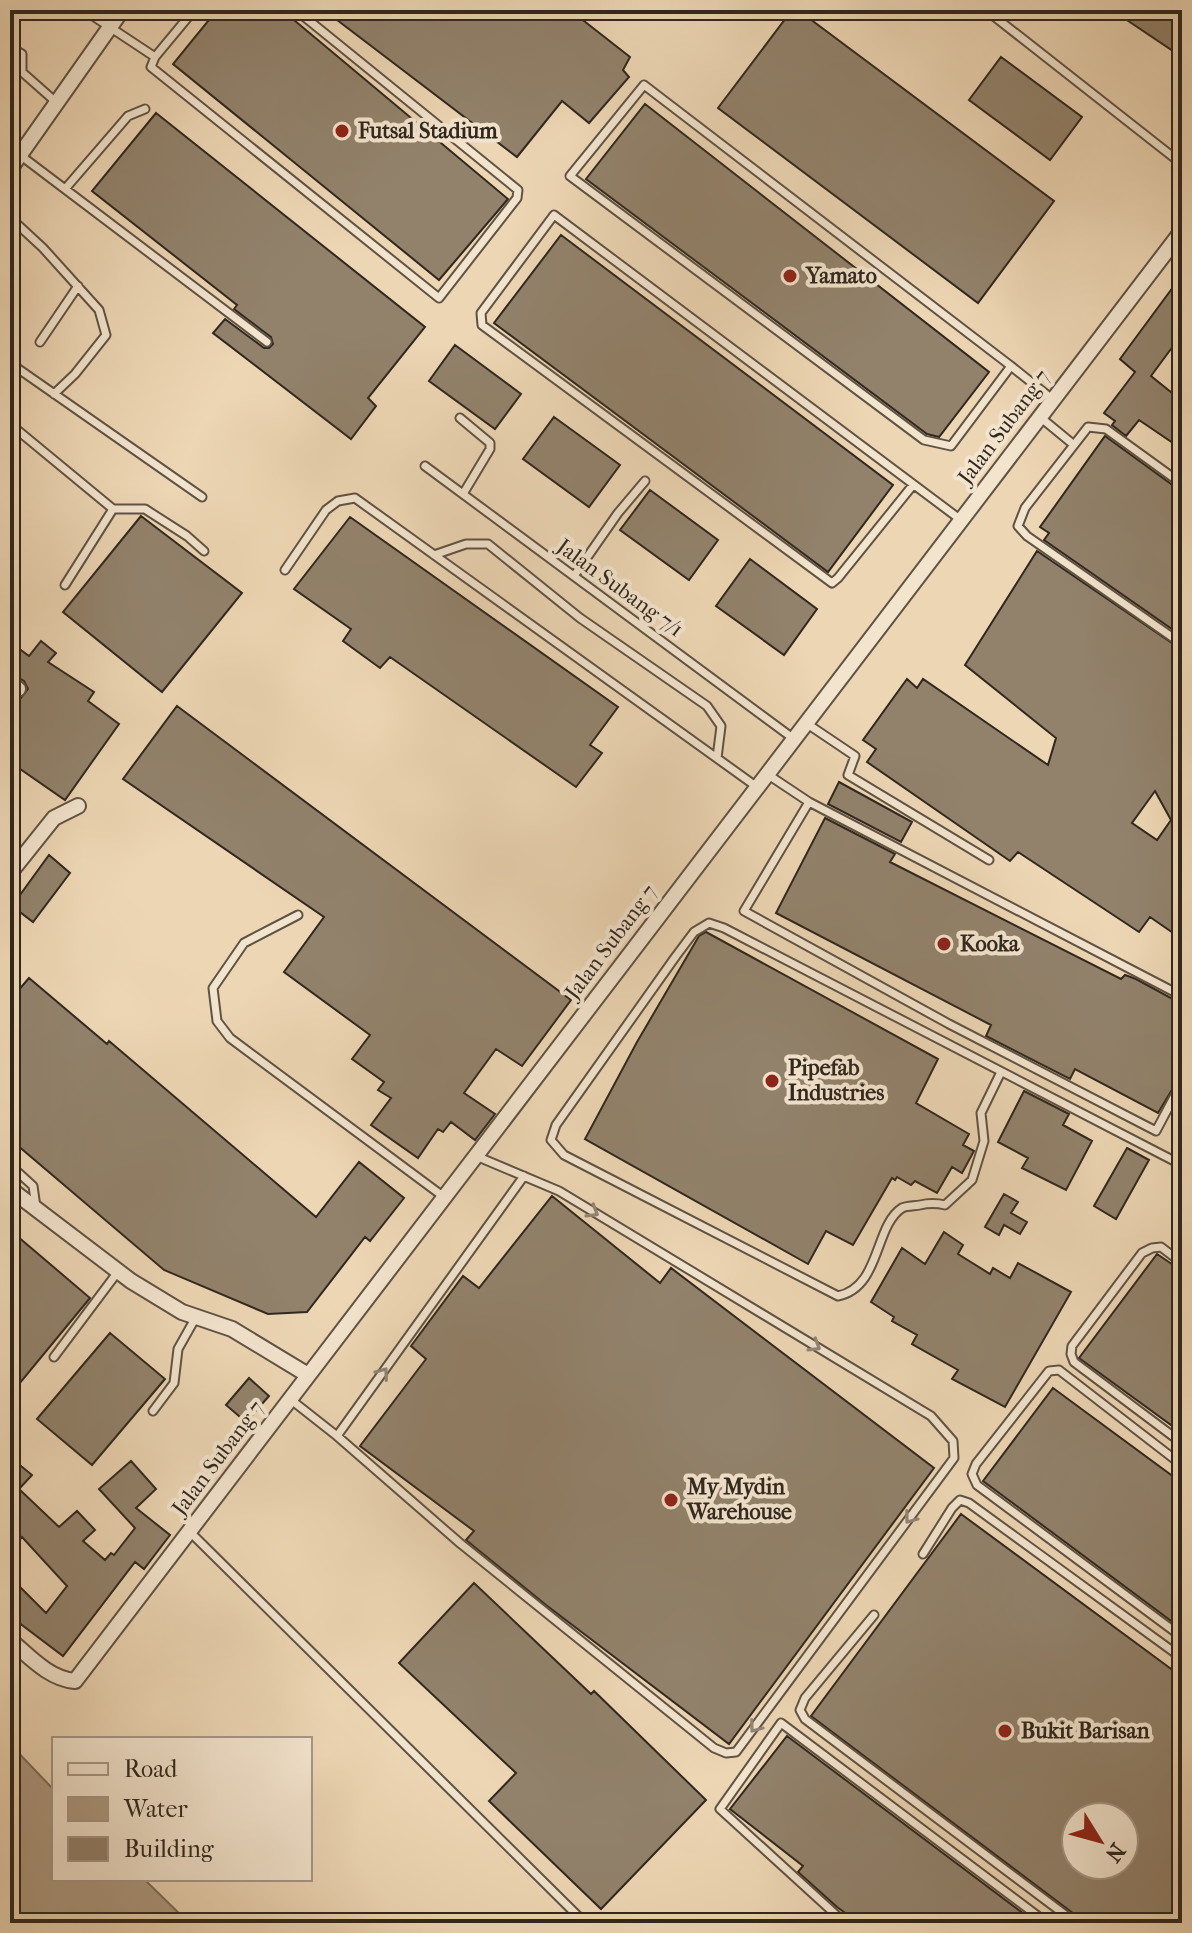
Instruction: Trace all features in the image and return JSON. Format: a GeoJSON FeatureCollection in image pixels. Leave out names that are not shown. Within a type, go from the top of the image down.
{"type":"FeatureCollection","features":[{"type":"Feature","properties":{"kind":"street"},"geometry":{"type":"LineString","coordinates":[[10,169],[122,10]]}},
{"type":"Feature","properties":{"kind":"street","name":"Jalan Subang 7"},"geometry":{"type":"LineString","coordinates":[[10,1640],[48,1672],[63,1680],[75,1681],[1182,231]]}},
{"type":"Feature","properties":{"kind":"street"},"geometry":{"type":"LineString","coordinates":[[10,873],[54,818],[78,806]]}},
{"type":"Feature","properties":{"kind":"street"},"geometry":{"type":"LineString","coordinates":[[10,1189],[117,1273],[182,1312],[232,1329],[308,1375]]}},
{"type":"Feature","properties":{"kind":"lane"},"geometry":{"type":"LineString","coordinates":[[84,10],[155,57]]}},
{"type":"Feature","properties":{"kind":"lane"},"geometry":{"type":"LineString","coordinates":[[194,10],[155,57],[151,67],[439,298],[517,198],[518,190],[296,10]]}},
{"type":"Feature","properties":{"kind":"lane"},"geometry":{"type":"LineString","coordinates":[[986,10],[1182,164]]}},
{"type":"Feature","properties":{"kind":"lane"},"geometry":{"type":"LineString","coordinates":[[10,47],[22,54],[22,72],[57,104]]}},
{"type":"Feature","properties":{"kind":"lane"},"geometry":{"type":"LineString","coordinates":[[1011,366],[951,446],[924,440],[570,176],[644,85],[1011,366],[1053,399]]}},
{"type":"Feature","properties":{"kind":"lane"},"geometry":{"type":"LineString","coordinates":[[65,189],[128,116],[145,109]]}},
{"type":"Feature","properties":{"kind":"lane"},"geometry":{"type":"LineString","coordinates":[[20,155],[267,342]]}},
{"type":"Feature","properties":{"kind":"lane"},"geometry":{"type":"LineString","coordinates":[[913,485],[832,583],[482,325],[481,313],[554,215],[961,520]]}},
{"type":"Feature","properties":{"kind":"lane"},"geometry":{"type":"LineString","coordinates":[[16,223],[99,310],[106,335],[75,374],[54,394]]}},
{"type":"Feature","properties":{"kind":"lane"},"geometry":{"type":"LineString","coordinates":[[40,342],[78,286]]}},
{"type":"Feature","properties":{"kind":"lane"},"geometry":{"type":"LineString","coordinates":[[10,363],[202,497]]}},
{"type":"Feature","properties":{"kind":"lane"},"geometry":{"type":"LineString","coordinates":[[1040,417],[1074,445]]}},
{"type":"Feature","properties":{"kind":"lane"},"geometry":{"type":"LineString","coordinates":[[460,418],[490,443],[490,449],[463,494]]}},
{"type":"Feature","properties":{"kind":"lane"},"geometry":{"type":"LineString","coordinates":[[10,424],[113,509],[145,509],[204,551]]}},
{"type":"Feature","properties":{"kind":"lane"},"geometry":{"type":"LineString","coordinates":[[1182,484],[1106,429],[1088,427],[1025,508],[1018,526],[1027,536],[1182,644]]}},
{"type":"Feature","properties":{"kind":"lane","name":"Jalan Subang 7/1"},"geometry":{"type":"LineString","coordinates":[[425,466],[794,739]]}},
{"type":"Feature","properties":{"kind":"lane"},"geometry":{"type":"LineString","coordinates":[[574,576],[618,513],[645,481]]}},
{"type":"Feature","properties":{"kind":"lane"},"geometry":{"type":"LineString","coordinates":[[285,570],[326,510],[338,501],[355,498],[757,787]]}},
{"type":"Feature","properties":{"kind":"lane"},"geometry":{"type":"LineString","coordinates":[[65,585],[113,509]]}},
{"type":"Feature","properties":{"kind":"lane"},"geometry":{"type":"LineString","coordinates":[[434,555],[466,544],[488,544],[580,618],[707,706],[721,726],[717,758]]}},
{"type":"Feature","properties":{"kind":"lane"},"geometry":{"type":"LineString","coordinates":[[806,723],[855,756],[848,775],[989,860]]}},
{"type":"Feature","properties":{"kind":"lane"},"geometry":{"type":"LineString","coordinates":[[767,774],[809,802],[1182,996]]}},
{"type":"Feature","properties":{"kind":"lane"},"geometry":{"type":"LineString","coordinates":[[809,802],[744,911],[949,1024],[1156,1131],[1182,1082]]}},
{"type":"Feature","properties":{"kind":"lane"},"geometry":{"type":"LineString","coordinates":[[298,915],[244,943],[213,988],[217,1021],[230,1038],[444,1197]]}},
{"type":"Feature","properties":{"kind":"lane"},"geometry":{"type":"LineString","coordinates":[[1001,1072],[981,1113],[984,1141],[972,1180],[945,1205],[935,1202],[902,1208],[892,1219],[868,1274],[850,1294],[838,1296],[564,1155],[551,1140],[556,1125],[676,956],[694,932],[709,923],[724,928],[1182,1165]]}},
{"type":"Feature","properties":{"kind":"lane"},"geometry":{"type":"LineString","coordinates":[[290,1399],[461,1544],[714,1748],[726,1753],[736,1752],[954,1458],[953,1441],[931,1416],[559,1191],[476,1156]]}},
{"type":"Feature","properties":{"kind":"lane"},"geometry":{"type":"LineString","coordinates":[[10,1165],[33,1186],[36,1209]]}},
{"type":"Feature","properties":{"kind":"lane"},"geometry":{"type":"LineString","coordinates":[[337,1436],[524,1176]]}},
{"type":"Feature","properties":{"kind":"lane"},"geometry":{"type":"LineString","coordinates":[[1182,1263],[1161,1247],[1142,1253],[1072,1346],[1071,1354],[1074,1362],[1182,1443]]}},
{"type":"Feature","properties":{"kind":"lane"},"geometry":{"type":"LineString","coordinates":[[54,1357],[117,1273]]}},
{"type":"Feature","properties":{"kind":"lane"},"geometry":{"type":"LineString","coordinates":[[153,1411],[174,1383],[178,1349],[196,1317]]}},
{"type":"Feature","properties":{"kind":"lane"},"geometry":{"type":"LineString","coordinates":[[1182,1465],[1059,1370],[1049,1371],[976,1464],[972,1474],[977,1485],[1182,1637]]}},
{"type":"Feature","properties":{"kind":"lane"},"geometry":{"type":"LineString","coordinates":[[923,1554],[952,1508],[960,1500],[969,1503],[1182,1658]]}},
{"type":"Feature","properties":{"kind":"lane"},"geometry":{"type":"LineString","coordinates":[[189,1531],[585,1923]]}},
{"type":"Feature","properties":{"kind":"lane"},"geometry":{"type":"LineString","coordinates":[[874,1615],[805,1698],[800,1710],[805,1719],[1076,1923]]}},
{"type":"Feature","properties":{"kind":"lane"},"geometry":{"type":"LineString","coordinates":[[845,1923],[720,1809],[781,1723],[1047,1923]]}},
{"type":"Feature","properties":{"kind":"water"},"geometry":{"type":"Polygon","coordinates":[[[10,1744],[52,1788],[52,1881],[146,1881],[189,1923],[10,1923],[10,1744]]]}},
{"type":"Feature","properties":{"kind":"building","name":"Futsal Stadium"},"geometry":{"type":"Polygon","coordinates":[[[217,10],[282,10],[508,199],[439,280],[173,64],[217,10]]]}},
{"type":"Feature","properties":{"kind":"building"},"geometry":{"type":"Polygon","coordinates":[[[324,10],[570,10],[630,57],[623,70],[629,77],[589,123],[562,101],[517,157],[324,10]]]}},
{"type":"Feature","properties":{"kind":"building"},"geometry":{"type":"Polygon","coordinates":[[[792,10],[798,10],[1054,201],[978,303],[718,108],[792,10]]]}},
{"type":"Feature","properties":{"kind":"building"},"geometry":{"type":"Polygon","coordinates":[[[1112,10],[1182,10],[1182,57],[1112,10]]]}},
{"type":"Feature","properties":{"kind":"building"},"geometry":{"type":"Polygon","coordinates":[[[1001,57],[1082,117],[1050,160],[969,100],[1001,57]]]}},
{"type":"Feature","properties":{"kind":"building","name":"Yamato"},"geometry":{"type":"Polygon","coordinates":[[[645,104],[989,372],[939,437],[927,434],[586,179],[645,104]]]}},
{"type":"Feature","properties":{"kind":"building"},"geometry":{"type":"Polygon","coordinates":[[[156,113],[425,327],[368,398],[376,406],[351,439],[213,333],[225,319],[264,348],[273,344],[271,337],[234,309],[237,305],[92,191],[156,113]]]}},
{"type":"Feature","properties":{"kind":"building"},"geometry":{"type":"Polygon","coordinates":[[[561,235],[893,485],[828,572],[494,323],[561,235]]]}},
{"type":"Feature","properties":{"kind":"building"},"geometry":{"type":"Polygon","coordinates":[[[1182,275],[1182,334],[1151,376],[1182,401],[1182,449],[1139,420],[1126,436],[1112,425],[1115,421],[1104,413],[1135,372],[1120,359],[1182,275]]]}},
{"type":"Feature","properties":{"kind":"building"},"geometry":{"type":"Polygon","coordinates":[[[455,345],[521,394],[495,429],[429,381],[455,345]]]}},
{"type":"Feature","properties":{"kind":"building"},"geometry":{"type":"Polygon","coordinates":[[[554,417],[620,465],[589,507],[523,459],[554,417]]]}},
{"type":"Feature","properties":{"kind":"building"},"geometry":{"type":"Polygon","coordinates":[[[1105,436],[1182,492],[1182,636],[1044,540],[1049,533],[1040,527],[1105,436]]]}},
{"type":"Feature","properties":{"kind":"building"},"geometry":{"type":"Polygon","coordinates":[[[650,490],[718,540],[689,580],[620,530],[650,490]]]}},
{"type":"Feature","properties":{"kind":"building"},"geometry":{"type":"Polygon","coordinates":[[[141,516],[242,593],[162,692],[63,612],[141,516]]]}},
{"type":"Feature","properties":{"kind":"building"},"geometry":{"type":"Polygon","coordinates":[[[350,517],[618,707],[590,745],[602,753],[576,787],[390,657],[380,668],[343,641],[351,629],[294,589],[350,517]]]}},
{"type":"Feature","properties":{"kind":"building"},"geometry":{"type":"Polygon","coordinates":[[[1037,551],[1182,650],[1182,939],[1150,917],[1139,932],[1018,852],[1010,861],[867,762],[876,749],[863,740],[907,679],[917,688],[923,679],[1048,765],[1056,738],[965,665],[1037,551]],[[1155,791],[1132,823],[1157,840],[1171,820],[1155,791]]]}},
{"type":"Feature","properties":{"kind":"building"},"geometry":{"type":"Polygon","coordinates":[[[750,559],[817,609],[784,655],[716,606],[750,559]]]}},
{"type":"Feature","properties":{"kind":"building"},"geometry":{"type":"Polygon","coordinates":[[[41,641],[56,653],[48,662],[94,692],[88,701],[119,724],[65,800],[10,762],[10,696],[21,698],[28,689],[24,681],[10,673],[10,642],[29,656],[41,641]]]}},
{"type":"Feature","properties":{"kind":"building"},"geometry":{"type":"Polygon","coordinates":[[[177,706],[571,1000],[522,1066],[496,1049],[464,1093],[495,1114],[475,1140],[451,1122],[443,1132],[438,1129],[418,1158],[371,1125],[391,1098],[378,1090],[384,1082],[352,1059],[370,1035],[284,972],[324,917],[123,779],[177,706]]]}},
{"type":"Feature","properties":{"kind":"building"},"geometry":{"type":"Polygon","coordinates":[[[839,782],[912,822],[901,842],[828,804],[839,782]]]}},
{"type":"Feature","properties":{"kind":"building","name":"Kooka"},"geometry":{"type":"Polygon","coordinates":[[[825,818],[895,854],[890,862],[1121,979],[1125,975],[1136,979],[1182,1004],[1182,1073],[1158,1113],[1075,1069],[1070,1079],[986,1036],[991,1025],[776,913],[825,818]]]}},
{"type":"Feature","properties":{"kind":"building"},"geometry":{"type":"Polygon","coordinates":[[[49,855],[70,873],[33,922],[12,906],[49,855]]]}},
{"type":"Feature","properties":{"kind":"building","name":"Pipefab Industries"},"geometry":{"type":"Polygon","coordinates":[[[706,932],[938,1059],[916,1103],[969,1134],[963,1145],[974,1151],[962,1173],[952,1167],[937,1193],[915,1181],[911,1185],[897,1177],[895,1180],[892,1178],[853,1245],[826,1231],[808,1264],[585,1139],[637,1042],[699,936],[706,932]]]}},
{"type":"Feature","properties":{"kind":"building"},"geometry":{"type":"Polygon","coordinates":[[[29,978],[107,1044],[109,1041],[316,1217],[359,1162],[404,1198],[370,1241],[365,1237],[307,1312],[268,1314],[164,1270],[10,1139],[10,1000],[29,978]]]}},
{"type":"Feature","properties":{"kind":"building"},"geometry":{"type":"Polygon","coordinates":[[[1024,1091],[1069,1114],[1063,1125],[1092,1141],[1066,1190],[1022,1168],[1028,1158],[998,1142],[1024,1091]]]}},
{"type":"Feature","properties":{"kind":"building"},"geometry":{"type":"Polygon","coordinates":[[[1127,1148],[1149,1160],[1116,1219],[1094,1206],[1127,1148]]]}},
{"type":"Feature","properties":{"kind":"building"},"geometry":{"type":"Polygon","coordinates":[[[1004,1194],[1018,1202],[1011,1213],[1027,1222],[1020,1234],[1004,1225],[999,1235],[985,1227],[1004,1194]]]}},
{"type":"Feature","properties":{"kind":"building","name":"My Mydin Warehouse"},"geometry":{"type":"Polygon","coordinates":[[[552,1196],[660,1283],[671,1268],[934,1468],[729,1744],[546,1605],[466,1540],[474,1531],[360,1446],[426,1359],[411,1346],[463,1276],[479,1288],[552,1196]]]}},
{"type":"Feature","properties":{"kind":"building"},"geometry":{"type":"Polygon","coordinates":[[[10,1230],[90,1298],[10,1395],[10,1230]]]}},
{"type":"Feature","properties":{"kind":"building"},"geometry":{"type":"Polygon","coordinates":[[[944,1232],[963,1245],[958,1254],[990,1274],[993,1268],[1010,1278],[1018,1263],[1071,1292],[1005,1407],[952,1379],[958,1370],[912,1344],[917,1335],[892,1321],[894,1317],[871,1302],[902,1248],[925,1264],[944,1232]]]}},
{"type":"Feature","properties":{"kind":"building"},"geometry":{"type":"Polygon","coordinates":[[[1157,1254],[1182,1271],[1182,1433],[1079,1358],[1157,1254]]]}},
{"type":"Feature","properties":{"kind":"building"},"geometry":{"type":"Polygon","coordinates":[[[110,1333],[165,1379],[92,1465],[37,1419],[110,1333]]]}},
{"type":"Feature","properties":{"kind":"building"},"geometry":{"type":"Polygon","coordinates":[[[249,1378],[269,1396],[246,1422],[226,1405],[249,1378]]]}},
{"type":"Feature","properties":{"kind":"building"},"geometry":{"type":"Polygon","coordinates":[[[1053,1388],[1182,1483],[1182,1629],[983,1481],[1053,1388]]]}},
{"type":"Feature","properties":{"kind":"building"},"geometry":{"type":"Polygon","coordinates":[[[10,1457],[32,1475],[19,1489],[59,1527],[77,1511],[95,1530],[83,1541],[105,1560],[111,1553],[114,1555],[135,1528],[99,1489],[131,1461],[156,1489],[136,1508],[170,1535],[144,1569],[135,1562],[63,1656],[10,1616],[10,1593],[18,1585],[46,1613],[67,1586],[22,1537],[10,1550],[10,1457]]]}},
{"type":"Feature","properties":{"kind":"building","name":"Bukit Barisan"},"geometry":{"type":"Polygon","coordinates":[[[961,1514],[1182,1677],[1182,1923],[1086,1923],[811,1716],[961,1514]]]}},
{"type":"Feature","properties":{"kind":"building"},"geometry":{"type":"Polygon","coordinates":[[[474,1583],[591,1694],[594,1691],[706,1800],[601,1909],[489,1801],[516,1773],[399,1663],[474,1583]]]}},
{"type":"Feature","properties":{"kind":"building"},"geometry":{"type":"Polygon","coordinates":[[[787,1736],[1036,1923],[859,1923],[837,1907],[798,1872],[803,1866],[730,1809],[787,1736]]]}},
{"type":"Feature","properties":{"kind":"place","name":"Futsal Stadium"},"geometry":{"type":"Point","coordinates":[342,131]}},
{"type":"Feature","properties":{"kind":"place","name":"Yamato"},"geometry":{"type":"Point","coordinates":[790,276]}},
{"type":"Feature","properties":{"kind":"place","name":"Kooka"},"geometry":{"type":"Point","coordinates":[944,944]}},
{"type":"Feature","properties":{"kind":"place","name":"Pipefab Industries"},"geometry":{"type":"Point","coordinates":[772,1081]}},
{"type":"Feature","properties":{"kind":"place","name":"My Mydin Warehouse"},"geometry":{"type":"Point","coordinates":[671,1500]}},
{"type":"Feature","properties":{"kind":"place","name":"Bukit Barisan"},"geometry":{"type":"Point","coordinates":[1005,1731]}}]}
